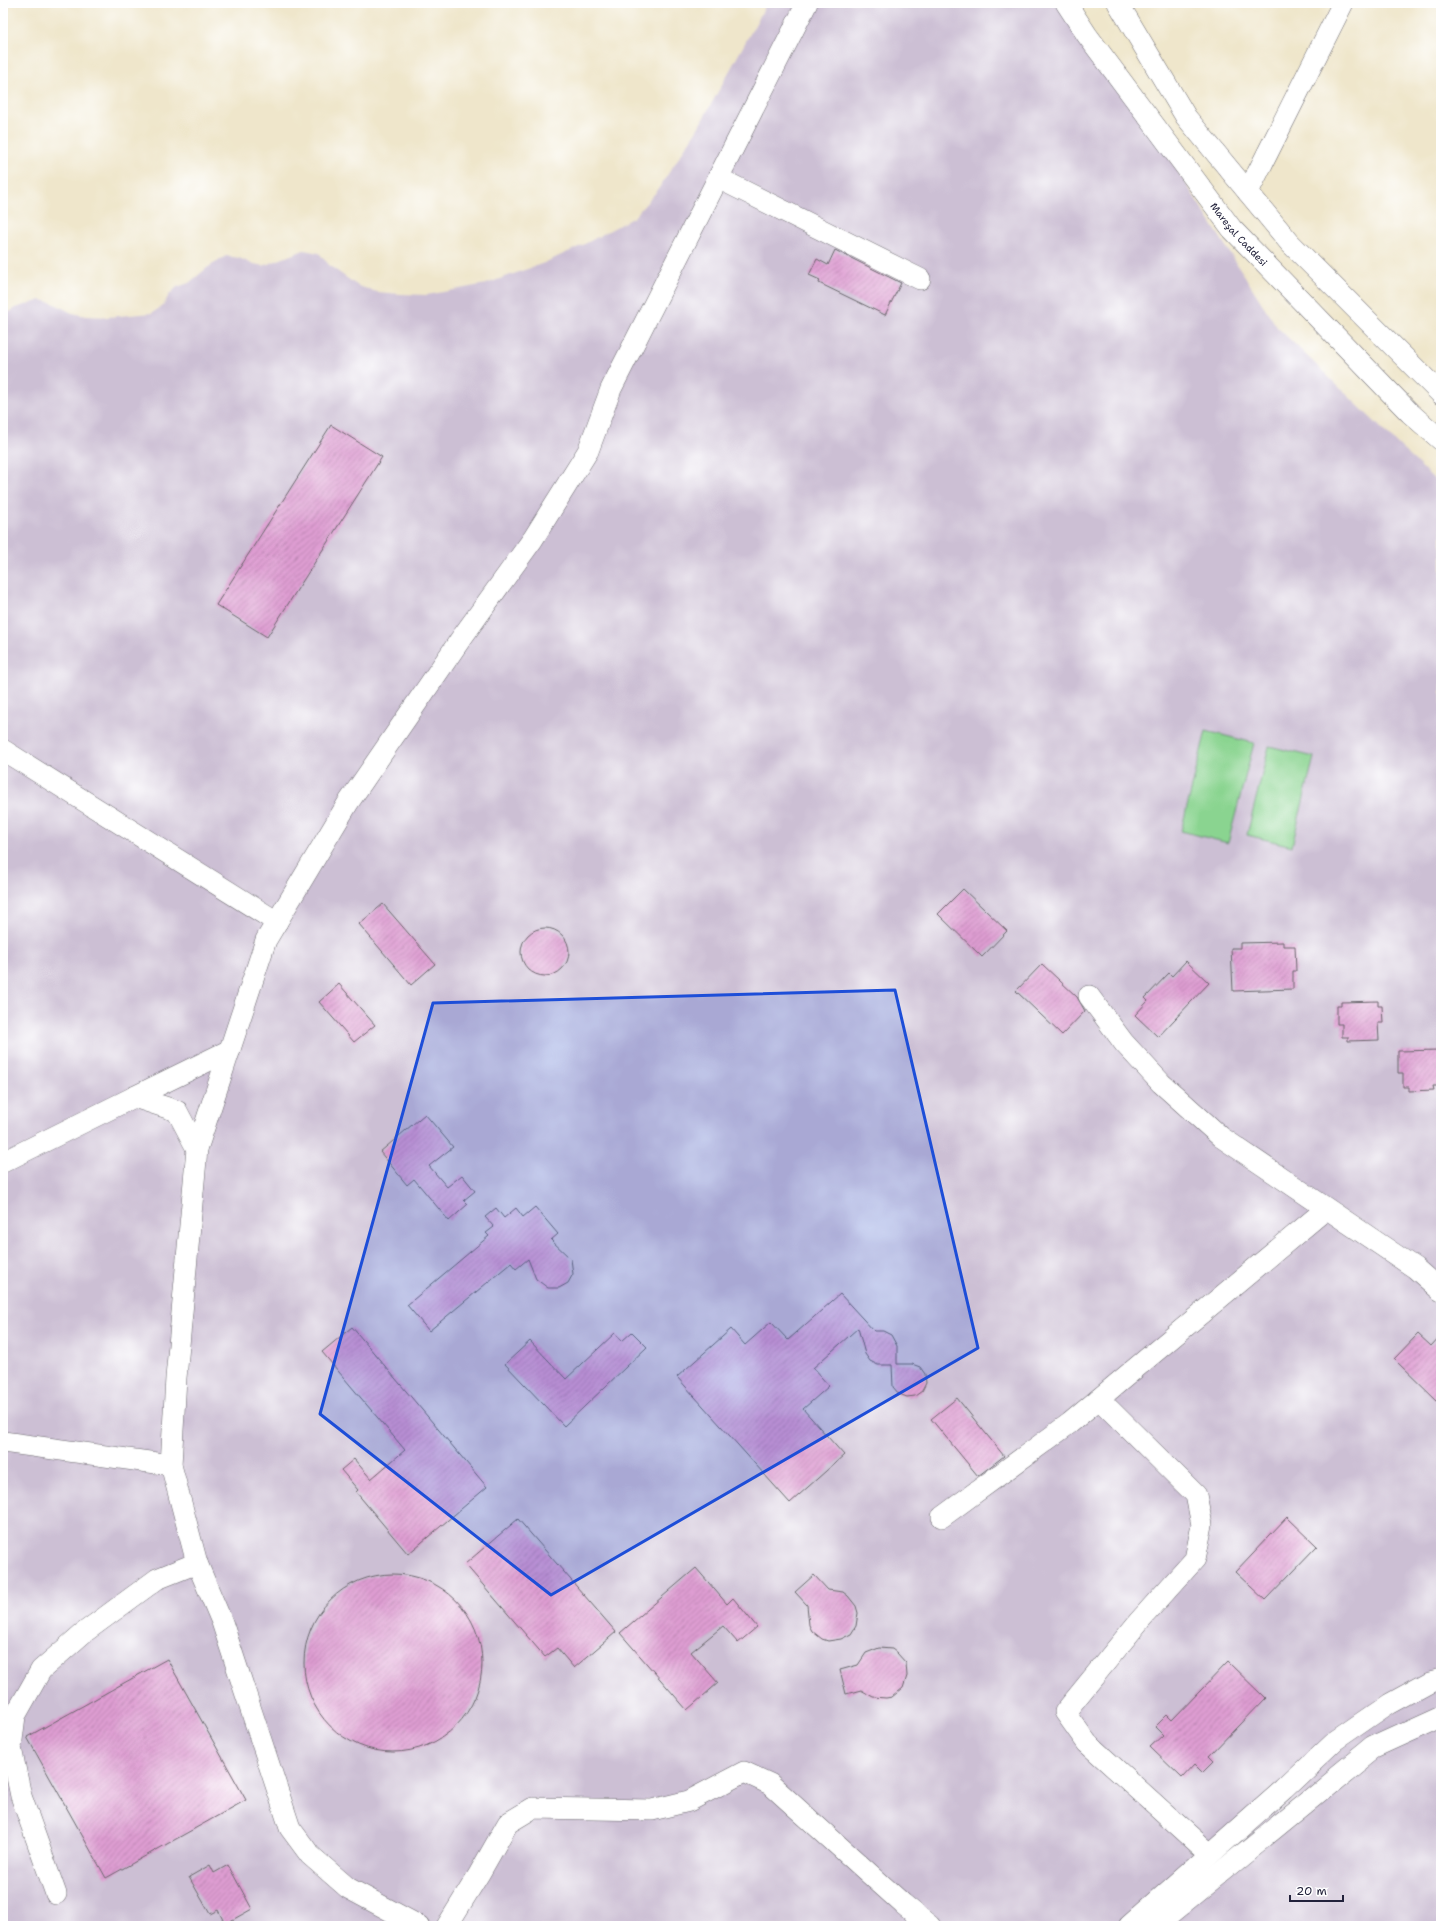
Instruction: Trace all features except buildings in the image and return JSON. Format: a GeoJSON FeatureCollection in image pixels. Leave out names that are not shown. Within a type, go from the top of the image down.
{"type":"FeatureCollection","features":[{"type":"Feature","properties":{"kind":"street"},"geometry":{"type":"LineString","coordinates":[[412,1925],[348,1888],[310,1855],[290,1828],[222,1622],[197,1563],[171,1466],[176,1378],[197,1150],[266,940],[348,803],[460,640],[533,539],[588,452],[611,389],[807,3]]}},
{"type":"Feature","properties":{"kind":"street","name":"Mareşal Caddesi"},"geometry":{"type":"LineString","coordinates":[[1066,3],[1086,35],[1232,230],[1410,413],[1441,440]]}},
{"type":"Feature","properties":{"kind":"street"},"geometry":{"type":"LineString","coordinates":[[1118,3],[1186,117],[1290,243],[1441,394]]}},
{"type":"Feature","properties":{"kind":"street"},"geometry":{"type":"LineString","coordinates":[[1248,192],[1343,3]]}},
{"type":"Feature","properties":{"kind":"street"},"geometry":{"type":"LineString","coordinates":[[718,178],[920,279]]}},
{"type":"Feature","properties":{"kind":"street"},"geometry":{"type":"LineString","coordinates":[[3,750],[277,922]]}},
{"type":"Feature","properties":{"kind":"street"},"geometry":{"type":"LineString","coordinates":[[1089,996],[1124,1043],[1162,1083],[1221,1137],[1326,1209],[1416,1268],[1441,1291]]}},
{"type":"Feature","properties":{"kind":"street"},"geometry":{"type":"LineString","coordinates":[[3,1162],[230,1050]]}},
{"type":"Feature","properties":{"kind":"street"},"geometry":{"type":"LineString","coordinates":[[134,1097],[177,1111],[197,1150]]}},
{"type":"Feature","properties":{"kind":"street"},"geometry":{"type":"LineString","coordinates":[[942,1517],[1070,1423],[1326,1209]]}},
{"type":"Feature","properties":{"kind":"street"},"geometry":{"type":"LineString","coordinates":[[1099,1399],[1196,1495],[1202,1525],[1195,1559],[1140,1620],[1065,1712],[1087,1742],[1210,1854]]}},
{"type":"Feature","properties":{"kind":"street"},"geometry":{"type":"LineString","coordinates":[[3,1442],[171,1466]]}},
{"type":"Feature","properties":{"kind":"street"},"geometry":{"type":"LineString","coordinates":[[56,1894],[21,1796],[11,1748],[15,1716],[41,1670],[82,1634],[157,1579],[197,1563]]}},
{"type":"Feature","properties":{"kind":"street"},"geometry":{"type":"LineString","coordinates":[[1129,1926],[1284,1789],[1334,1742],[1389,1704],[1428,1682],[1441,1679]]}},
{"type":"Feature","properties":{"kind":"street"},"geometry":{"type":"LineString","coordinates":[[1155,1926],[1373,1748],[1441,1717]]}},
{"type":"Feature","properties":{"kind":"street"},"geometry":{"type":"LineString","coordinates":[[447,1926],[508,1823],[533,1808],[652,1810],[690,1802],[744,1772],[770,1784],[903,1904],[930,1926]]}},
{"type":"Feature","properties":{"kind":"highlighted area"},"geometry":{"type":"Polygon","coordinates":[[[895,990],[978,1348],[551,1595],[320,1414],[433,1003],[895,990]]]}},
{"type":"Feature","properties":{"kind":"shaded area"},"geometry":{"type":"Polygon","coordinates":[[[767,3],[1073,3],[1277,327],[1441,486],[1441,1922],[1438,1926],[3,1926],[3,316],[16,308],[41,300],[53,303],[72,313],[86,316],[108,317],[152,313],[163,306],[169,295],[177,287],[189,283],[207,268],[226,256],[239,258],[250,263],[263,266],[304,250],[319,253],[330,266],[358,286],[377,292],[427,295],[486,284],[544,263],[583,245],[634,217],[657,191],[698,128],[767,3]]]}},
{"type":"Feature","properties":{"kind":"green space"},"geometry":{"type":"Polygon","coordinates":[[[1206,731],[1254,743],[1228,843],[1181,831],[1206,731]]]}},
{"type":"Feature","properties":{"kind":"green space"},"geometry":{"type":"Polygon","coordinates":[[[1269,746],[1314,757],[1292,846],[1247,835],[1269,746]]]}}]}
